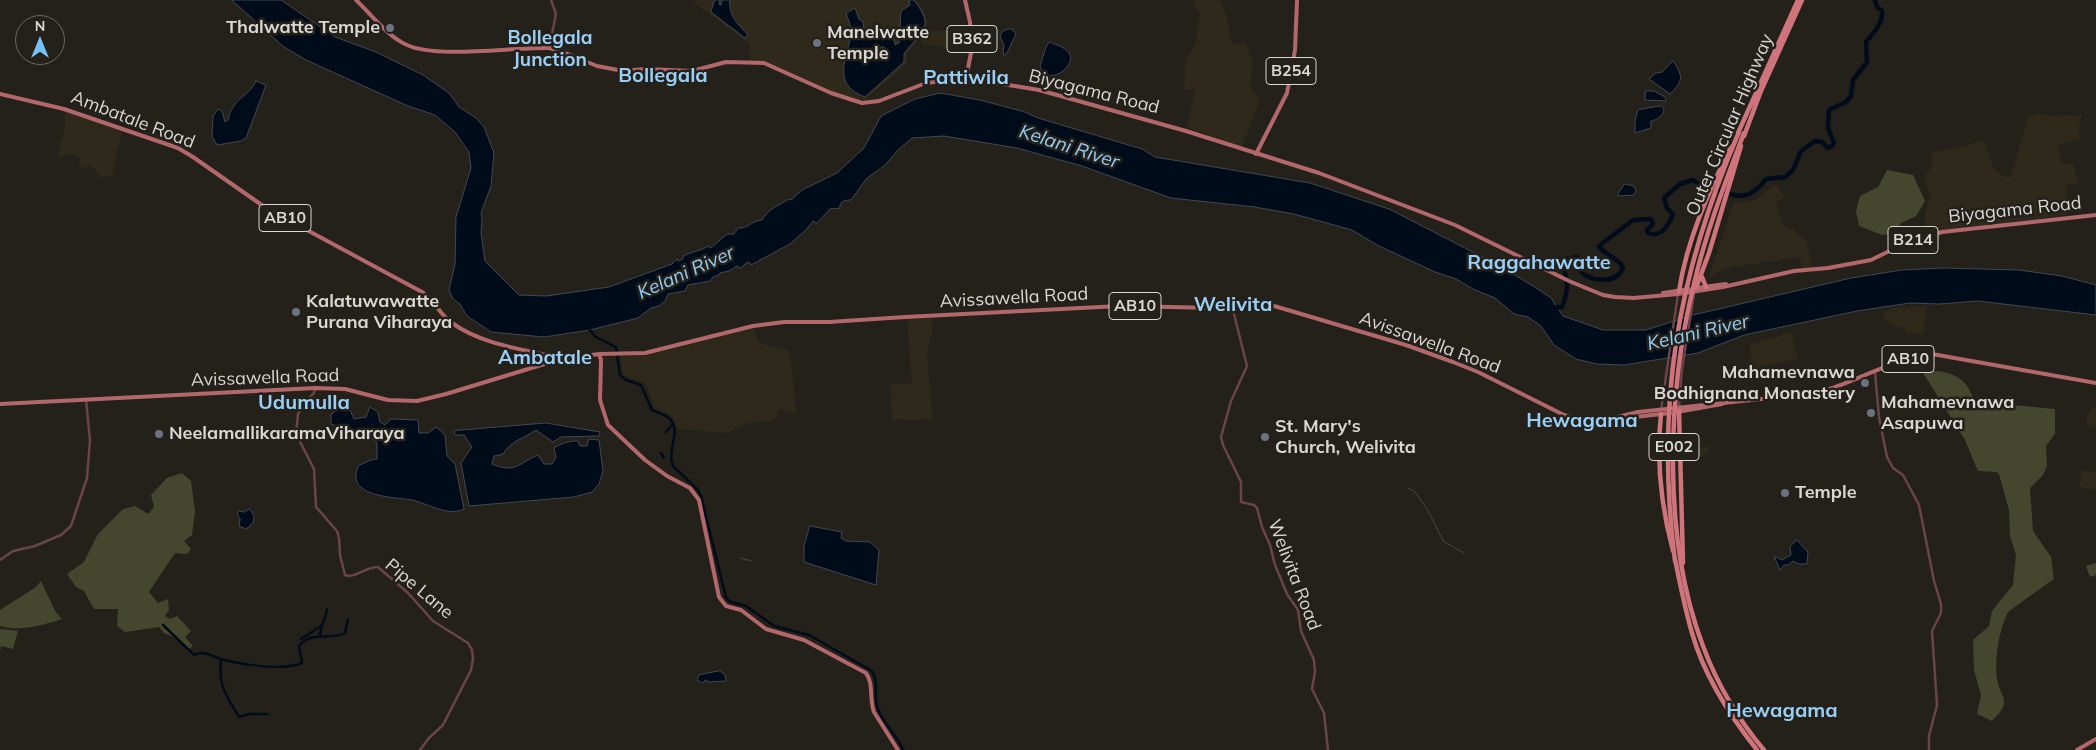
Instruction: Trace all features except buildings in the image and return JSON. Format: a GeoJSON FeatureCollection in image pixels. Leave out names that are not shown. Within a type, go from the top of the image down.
{"type":"FeatureCollection","features":[{"type":"Feature","properties":{"kind":"highway","name":"Outer Circular Highway"},"geometry":{"type":"LineString","coordinates":[[1757,750],[1724,703],[1700,656],[1692,635],[1675,560],[1669,504],[1667,452],[1670,388],[1676,336],[1700,234],[1717,184],[1800,0]]}},
{"type":"Feature","properties":{"kind":"highway","name":"Outer Circular Highway"},"geometry":{"type":"LineString","coordinates":[[1742,132],[1706,239],[1692,289],[1683,337],[1674,440],[1676,504],[1683,573],[1692,614],[1708,660],[1734,708],[1764,750]]}},
{"type":"Feature","properties":{"kind":"highway"},"geometry":{"type":"LineString","coordinates":[[1696,290],[1709,253],[1742,132]]}},
{"type":"Feature","properties":{"kind":"highway"},"geometry":{"type":"LineString","coordinates":[[1678,292],[1694,232],[1707,197],[1742,132]]}},
{"type":"Feature","properties":{"kind":"highway"},"geometry":{"type":"LineString","coordinates":[[1701,276],[1706,286]]}},
{"type":"Feature","properties":{"kind":"highway"},"geometry":{"type":"LineString","coordinates":[[1679,410],[1683,573]]}},
{"type":"Feature","properties":{"kind":"highway"},"geometry":{"type":"LineString","coordinates":[[1661,412],[1659,478],[1663,510],[1675,560]]}},
{"type":"Feature","properties":{"kind":"main road","name":"Biyagama Road"},"geometry":{"type":"LineString","coordinates":[[356,0],[393,36],[414,47],[432,51],[549,48],[597,66],[623,71],[645,69],[692,71],[726,62],[764,63],[832,93],[862,103],[880,100],[926,83],[966,78],[1020,87],[1097,105],[1186,130],[1319,173],[1435,216],[1569,281],[1603,294],[1634,298],[1736,284],[1794,271],[1828,268],[1871,260],[1924,236],[2096,215]]}},
{"type":"Feature","properties":{"kind":"main road","name":"B362"},"geometry":{"type":"LineString","coordinates":[[965,0],[970,22],[972,48],[966,78]]}},
{"type":"Feature","properties":{"kind":"main road","name":"B254"},"geometry":{"type":"LineString","coordinates":[[1256,154],[1287,93],[1295,50],[1297,0]]}},
{"type":"Feature","properties":{"kind":"main road","name":"Ambatale Road"},"geometry":{"type":"LineString","coordinates":[[0,94],[64,108],[178,148],[193,156],[266,208],[422,292],[432,301],[445,318],[460,328],[493,343],[561,358]]}},
{"type":"Feature","properties":{"kind":"main road","name":"Biyagama Road"},"geometry":{"type":"LineString","coordinates":[[1696,290],[1706,286],[1736,284]]}},
{"type":"Feature","properties":{"kind":"main road","name":"Avissawella Road"},"geometry":{"type":"LineString","coordinates":[[0,404],[315,388],[345,389],[388,400],[417,401],[446,394],[561,358],[650,352],[753,326],[784,322],[829,322],[905,316],[1120,306],[1202,308],[1260,303],[1273,304],[1406,345],[1478,372],[1568,417],[1598,420],[1624,416],[1635,417],[1661,412],[1714,407],[1724,403],[1818,393],[1840,387],[1910,358],[1932,354],[2096,383]]}},
{"type":"Feature","properties":{"kind":"main road"},"geometry":{"type":"LineString","coordinates":[[599,354],[601,360],[600,400],[608,425],[645,460],[667,476],[690,488],[698,500],[719,597],[722,603],[741,610],[766,629],[804,640],[866,673],[870,678],[874,712],[898,750]]}},
{"type":"Feature","properties":{"kind":"main road"},"geometry":{"type":"LineString","coordinates":[[2077,750],[2096,739]]}},
{"type":"Feature","properties":{"kind":"street"},"geometry":{"type":"LineString","coordinates":[[549,48],[556,14],[551,0]]}},
{"type":"Feature","properties":{"kind":"street"},"geometry":{"type":"LineString","coordinates":[[1679,410],[1682,369],[1696,290]]}},
{"type":"Feature","properties":{"kind":"street"},"geometry":{"type":"LineString","coordinates":[[1661,412],[1678,292]]}},
{"type":"Feature","properties":{"kind":"street","name":"Welivita Road"},"geometry":{"type":"LineString","coordinates":[[1232,306],[1247,366],[1231,400],[1223,425],[1222,440],[1241,482],[1241,502],[1254,505],[1257,508],[1275,565],[1287,594],[1298,610],[1301,631],[1314,660],[1315,672],[1312,690],[1324,712],[1328,750]]}},
{"type":"Feature","properties":{"kind":"street"},"geometry":{"type":"LineString","coordinates":[[1875,372],[1879,417],[1887,457],[1893,468],[1903,475],[1919,505],[1932,576],[1942,604],[1941,613],[1932,631],[1937,705],[1930,726],[1929,750]]}},
{"type":"Feature","properties":{"kind":"street","name":"Pipe Lane"},"geometry":{"type":"LineString","coordinates":[[315,388],[314,393],[305,402],[298,414],[296,434],[314,469],[316,507],[337,531],[344,575],[350,576],[373,567],[378,567],[408,593],[433,621],[471,646],[473,662],[466,680],[443,725],[429,738],[420,750]]}},
{"type":"Feature","properties":{"kind":"street"},"geometry":{"type":"LineString","coordinates":[[0,560],[13,552],[35,546],[61,535],[70,526],[87,478],[90,440],[86,400]]}},
{"type":"Feature","properties":{"kind":"shaded area"},"geometry":{"type":"Polygon","coordinates":[[[695,0],[916,0],[925,12],[928,23],[925,29],[940,31],[967,29],[969,47],[967,49],[956,49],[924,44],[920,40],[924,30],[917,42],[907,53],[907,64],[864,101],[855,100],[832,92],[769,64],[749,62],[750,44],[694,3],[695,0]]]}},
{"type":"Feature","properties":{"kind":"shaded area"},"geometry":{"type":"Polygon","coordinates":[[[1194,0],[1220,0],[1226,13],[1232,45],[1246,43],[1253,64],[1250,88],[1260,100],[1242,147],[1187,127],[1195,88],[1184,91],[1185,58],[1190,54],[1196,41],[1200,13],[1193,3],[1194,0]]]}},
{"type":"Feature","properties":{"kind":"shaded area"},"geometry":{"type":"Polygon","coordinates":[[[65,111],[122,131],[112,175],[99,178],[95,169],[91,166],[79,168],[80,158],[73,154],[57,157],[65,128],[65,111]]]}},
{"type":"Feature","properties":{"kind":"shaded area"},"geometry":{"type":"Polygon","coordinates":[[[2039,113],[2049,116],[2081,115],[2079,127],[2080,140],[2057,145],[2062,163],[2073,164],[2079,184],[2066,185],[2067,215],[1925,233],[1924,218],[1930,194],[1924,178],[1933,164],[1931,152],[1954,149],[1984,140],[1993,168],[2004,177],[2011,177],[2028,117],[2039,113]]]}},
{"type":"Feature","properties":{"kind":"shaded area"},"geometry":{"type":"Polygon","coordinates":[[[1776,184],[1785,198],[1776,201],[1783,225],[1794,230],[1807,242],[1812,267],[1802,269],[1800,257],[1726,268],[1708,278],[1734,203],[1755,200],[1776,184]]]}},
{"type":"Feature","properties":{"kind":"shaded area"},"geometry":{"type":"Polygon","coordinates":[[[1927,306],[1923,335],[1905,332],[1906,328],[1892,326],[1883,319],[1884,312],[1892,308],[1927,306]]]}},
{"type":"Feature","properties":{"kind":"shaded area"},"geometry":{"type":"Polygon","coordinates":[[[933,318],[927,358],[933,419],[892,420],[890,384],[912,383],[907,319],[933,318]]]}},
{"type":"Feature","properties":{"kind":"shaded area"},"geometry":{"type":"Polygon","coordinates":[[[753,328],[760,343],[790,351],[796,413],[777,409],[777,415],[772,422],[748,423],[727,433],[678,429],[672,416],[654,407],[647,386],[643,382],[628,377],[623,373],[620,356],[656,353],[753,328]]]}},
{"type":"Feature","properties":{"kind":"shaded area"},"geometry":{"type":"Polygon","coordinates":[[[1791,333],[1798,359],[1752,369],[1750,344],[1791,333]]]}},
{"type":"Feature","properties":{"kind":"shaded area"},"geometry":{"type":"Polygon","coordinates":[[[2092,407],[2096,408],[2096,428],[2087,426],[2087,415],[2092,407]]]}},
{"type":"Feature","properties":{"kind":"shaded area"},"geometry":{"type":"Polygon","coordinates":[[[1709,446],[1710,452],[1695,458],[1694,448],[1709,446]]]}},
{"type":"Feature","properties":{"kind":"shaded area"},"geometry":{"type":"Polygon","coordinates":[[[2082,470],[2096,472],[2096,490],[2079,487],[2082,470]]]}},
{"type":"Feature","properties":{"kind":"green space"},"geometry":{"type":"Polygon","coordinates":[[[881,47],[887,53],[881,59],[875,53],[881,47]]]}},
{"type":"Feature","properties":{"kind":"green space"},"geometry":{"type":"Polygon","coordinates":[[[1887,170],[1913,175],[1925,201],[1916,216],[1901,223],[1895,233],[1882,235],[1859,226],[1856,211],[1860,196],[1878,187],[1887,170]]]}},
{"type":"Feature","properties":{"kind":"green space"},"geometry":{"type":"Polygon","coordinates":[[[1929,370],[1952,374],[1958,377],[1967,386],[1974,400],[2012,396],[2013,405],[2055,409],[2055,434],[2046,446],[2047,466],[2043,475],[2030,488],[2033,531],[2051,557],[2054,579],[2009,611],[2005,618],[2000,636],[1996,666],[1998,683],[2004,704],[1992,721],[1977,714],[1981,695],[1974,670],[1973,640],[1989,626],[1992,611],[2013,585],[2016,555],[2010,536],[2009,510],[1999,474],[1996,472],[1979,471],[1977,469],[1965,440],[1922,371],[1929,370]]]}},
{"type":"Feature","properties":{"kind":"green space"},"geometry":{"type":"Polygon","coordinates":[[[182,473],[191,481],[195,511],[192,535],[184,541],[191,549],[187,554],[175,553],[149,592],[158,603],[168,599],[169,610],[165,616],[170,619],[177,616],[191,631],[185,637],[193,646],[188,650],[173,637],[164,633],[159,627],[125,632],[117,626],[118,609],[94,609],[84,591],[76,587],[67,574],[84,562],[98,534],[123,509],[135,506],[148,514],[154,507],[151,495],[167,478],[182,473]]]}},
{"type":"Feature","properties":{"kind":"green space"},"geometry":{"type":"Polygon","coordinates":[[[2096,563],[2096,575],[2090,577],[2086,566],[2096,563]]]}},
{"type":"Feature","properties":{"kind":"green space"},"geometry":{"type":"Polygon","coordinates":[[[41,581],[55,611],[62,619],[23,628],[0,626],[0,610],[36,587],[41,581]]]}},
{"type":"Feature","properties":{"kind":"green space"},"geometry":{"type":"Polygon","coordinates":[[[0,629],[18,631],[13,649],[1,646],[0,652],[0,629]]]}},
{"type":"Feature","properties":{"kind":"water","name":"Kelani River"},"geometry":{"type":"Polygon","coordinates":[[[232,0],[281,0],[335,37],[376,52],[423,75],[449,93],[459,107],[476,118],[484,127],[494,153],[491,186],[481,213],[481,233],[485,261],[519,295],[546,296],[609,287],[672,264],[677,259],[678,261],[683,259],[683,256],[709,246],[711,248],[727,234],[734,234],[738,228],[746,227],[762,220],[770,211],[789,199],[791,200],[802,190],[837,173],[864,148],[881,116],[915,99],[940,93],[980,100],[1025,112],[1038,118],[1142,149],[1155,157],[1310,183],[1389,209],[1498,265],[1533,286],[1551,298],[1563,316],[1603,330],[1646,330],[1693,315],[1851,278],[1902,270],[1943,268],[2019,270],[2062,276],[2096,285],[2096,315],[1978,301],[1939,304],[1910,303],[1857,311],[1744,335],[1698,353],[1624,365],[1597,364],[1576,359],[1554,345],[1541,326],[1528,317],[1514,314],[1495,298],[1377,245],[1352,230],[1294,214],[1255,207],[1171,198],[1082,166],[1017,148],[944,136],[912,138],[885,165],[867,178],[851,200],[842,202],[840,208],[830,209],[817,223],[813,221],[790,244],[751,265],[749,262],[741,268],[737,266],[729,271],[720,273],[710,281],[688,285],[685,291],[668,294],[665,301],[659,306],[651,308],[638,318],[590,330],[544,337],[491,332],[467,316],[460,304],[453,299],[449,290],[455,264],[456,217],[471,168],[469,152],[455,132],[435,115],[408,106],[306,60],[284,47],[232,0]]]}},
{"type":"Feature","properties":{"kind":"water"},"geometry":{"type":"Polygon","coordinates":[[[715,0],[720,0],[719,4],[721,5],[722,0],[730,0],[732,15],[748,35],[745,38],[711,12],[715,0]]]}},
{"type":"Feature","properties":{"kind":"water"},"geometry":{"type":"Polygon","coordinates":[[[909,0],[914,0],[921,10],[925,24],[924,29],[904,54],[904,62],[865,97],[854,91],[847,85],[844,77],[845,60],[851,32],[846,13],[855,8],[859,19],[863,22],[864,30],[882,38],[893,35],[895,45],[900,42],[894,35],[900,28],[901,11],[910,5],[909,0]],[[884,47],[877,48],[876,51],[879,57],[887,56],[888,52],[884,47]]]}},
{"type":"Feature","properties":{"kind":"water"},"geometry":{"type":"Polygon","coordinates":[[[1012,29],[1016,34],[1007,53],[1004,55],[1004,45],[1000,37],[1002,32],[1012,29]]]}},
{"type":"Feature","properties":{"kind":"water"},"geometry":{"type":"Polygon","coordinates":[[[1050,42],[1069,53],[1071,60],[1065,69],[1055,75],[1049,75],[1044,72],[1040,66],[1046,47],[1050,42]]]}},
{"type":"Feature","properties":{"kind":"water"},"geometry":{"type":"Polygon","coordinates":[[[1673,61],[1679,71],[1680,82],[1670,94],[1649,79],[1656,73],[1662,72],[1673,61]]]}},
{"type":"Feature","properties":{"kind":"water"},"geometry":{"type":"Polygon","coordinates":[[[256,81],[266,85],[246,138],[241,141],[217,145],[212,136],[213,116],[218,109],[222,111],[225,122],[228,120],[233,107],[256,81]]]}},
{"type":"Feature","properties":{"kind":"water"},"geometry":{"type":"Polygon","coordinates":[[[1646,91],[1654,91],[1665,97],[1666,101],[1645,100],[1646,91]]]}},
{"type":"Feature","properties":{"kind":"water"},"geometry":{"type":"Polygon","coordinates":[[[1661,106],[1664,109],[1663,113],[1651,121],[1651,128],[1635,133],[1635,120],[1638,110],[1661,106]]]}},
{"type":"Feature","properties":{"kind":"water"},"geometry":{"type":"Polygon","coordinates":[[[1625,184],[1634,186],[1636,190],[1634,195],[1618,196],[1625,184]]]}},
{"type":"Feature","properties":{"kind":"water"},"geometry":{"type":"Polygon","coordinates":[[[351,405],[350,410],[354,419],[366,417],[370,407],[378,412],[380,422],[385,425],[391,419],[418,420],[419,433],[428,433],[436,427],[445,435],[447,456],[455,464],[464,509],[452,512],[445,511],[412,500],[372,493],[358,484],[356,476],[359,465],[377,459],[377,443],[361,431],[345,434],[345,429],[331,424],[331,414],[344,406],[351,405]]]}},
{"type":"Feature","properties":{"kind":"water"},"geometry":{"type":"Polygon","coordinates":[[[546,423],[600,432],[599,436],[561,437],[553,442],[536,430],[514,443],[503,454],[494,456],[492,464],[512,468],[538,455],[544,464],[552,464],[556,457],[554,448],[568,442],[578,441],[580,446],[587,446],[589,439],[599,440],[603,471],[599,484],[592,492],[574,497],[469,506],[461,463],[472,447],[464,435],[455,435],[454,431],[546,423]]]}},
{"type":"Feature","properties":{"kind":"water"},"geometry":{"type":"Polygon","coordinates":[[[250,509],[254,516],[253,523],[246,529],[239,526],[240,519],[237,513],[250,509]]]}},
{"type":"Feature","properties":{"kind":"water"},"geometry":{"type":"Polygon","coordinates":[[[810,526],[842,532],[841,538],[846,541],[870,542],[879,550],[876,585],[804,562],[804,547],[810,526]]]}},
{"type":"Feature","properties":{"kind":"water"},"geometry":{"type":"Polygon","coordinates":[[[1797,540],[1808,552],[1807,564],[1799,564],[1793,561],[1788,565],[1784,565],[1780,570],[1774,556],[1782,560],[1791,555],[1790,547],[1797,540]]]}},
{"type":"Feature","properties":{"kind":"water"},"geometry":{"type":"Polygon","coordinates":[[[720,671],[725,675],[726,681],[709,682],[705,680],[703,683],[697,680],[699,675],[720,671]]]}},
{"type":"Feature","properties":{"kind":"waterway"},"geometry":{"type":"LineString","coordinates":[[1556,313],[1557,307],[1562,307],[1566,292],[1565,269],[1567,259],[1577,257],[1581,261],[1582,273],[1587,276],[1599,280],[1611,279],[1616,276],[1623,267],[1599,246],[1633,220],[1651,219],[1653,224],[1647,230],[1648,233],[1657,234],[1664,230],[1673,214],[1667,208],[1664,198],[1680,184],[1693,180],[1735,195],[1747,195],[1759,187],[1766,179],[1785,177],[1793,170],[1801,151],[1815,141],[1822,142],[1828,148],[1832,146],[1834,143],[1828,128],[1829,110],[1846,102],[1851,96],[1853,80],[1867,62],[1866,42],[1877,28],[1882,16],[1882,11],[1877,7],[1875,0]]}},
{"type":"Feature","properties":{"kind":"waterway"},"geometry":{"type":"LineString","coordinates":[[588,328],[596,337],[616,347],[620,375],[626,380],[641,385],[652,410],[666,416],[673,424],[675,429],[671,460],[673,466],[698,490],[701,496],[726,598],[731,602],[746,606],[774,626],[809,635],[872,671],[876,684],[876,702],[879,712],[903,750]]}},
{"type":"Feature","properties":{"kind":"waterway"},"geometry":{"type":"LineString","coordinates":[[666,432],[673,424]]}},
{"type":"Feature","properties":{"kind":"waterway"},"geometry":{"type":"LineString","coordinates":[[661,453],[664,458]]}},
{"type":"Feature","properties":{"kind":"waterway"},"geometry":{"type":"LineString","coordinates":[[1408,488],[1415,492],[1427,509],[1444,542],[1464,553]]}},
{"type":"Feature","properties":{"kind":"waterway"},"geometry":{"type":"LineString","coordinates":[[741,558],[751,561]]}},
{"type":"Feature","properties":{"kind":"waterway"},"geometry":{"type":"LineString","coordinates":[[320,636],[327,609]]}},
{"type":"Feature","properties":{"kind":"waterway"},"geometry":{"type":"LineString","coordinates":[[163,625],[194,655],[206,653],[220,659],[242,664],[285,667],[302,663],[299,646],[309,638],[345,633],[348,619]]}},
{"type":"Feature","properties":{"kind":"waterway"},"geometry":{"type":"LineString","coordinates":[[301,639],[321,626]]}},
{"type":"Feature","properties":{"kind":"waterway"},"geometry":{"type":"LineString","coordinates":[[221,660],[222,684],[239,717],[249,714],[267,714]]}},
{"type":"Feature","properties":{"kind":"place","name":"Thalwatte Temple"},"geometry":{"type":"Point","coordinates":[390,28]}},
{"type":"Feature","properties":{"kind":"place","name":"Manelwatte Temple"},"geometry":{"type":"Point","coordinates":[817,43]}},
{"type":"Feature","properties":{"kind":"place","name":"Kalatuwawatte Purana Viharaya"},"geometry":{"type":"Point","coordinates":[296,312]}},
{"type":"Feature","properties":{"kind":"place","name":"Mahamevnawa Bodhignana Monastery"},"geometry":{"type":"Point","coordinates":[1865,383]}},
{"type":"Feature","properties":{"kind":"place","name":"Mahamevnawa Asapuwa"},"geometry":{"type":"Point","coordinates":[1871,413]}},
{"type":"Feature","properties":{"kind":"place","name":"NeelamallikaramaViharaya"},"geometry":{"type":"Point","coordinates":[159,434]}},
{"type":"Feature","properties":{"kind":"place","name":"St. Mary's Church, Welivita"},"geometry":{"type":"Point","coordinates":[1265,437]}},
{"type":"Feature","properties":{"kind":"place","name":"Temple"},"geometry":{"type":"Point","coordinates":[1785,493]}},
{"type":"Feature","properties":{"kind":"district","name":"Bollegala Junction"},"geometry":{"type":"Point","coordinates":[550,49]}},
{"type":"Feature","properties":{"kind":"district","name":"Bollegala"},"geometry":{"type":"Point","coordinates":[663,76]}},
{"type":"Feature","properties":{"kind":"district","name":"Pattiwila"},"geometry":{"type":"Point","coordinates":[966,78]}},
{"type":"Feature","properties":{"kind":"district","name":"Raggahawatte"},"geometry":{"type":"Point","coordinates":[1539,263]}},
{"type":"Feature","properties":{"kind":"district","name":"Welivita"},"geometry":{"type":"Point","coordinates":[1233,305]}},
{"type":"Feature","properties":{"kind":"district","name":"Ambatale"},"geometry":{"type":"Point","coordinates":[545,358]}},
{"type":"Feature","properties":{"kind":"district","name":"Udumulla"},"geometry":{"type":"Point","coordinates":[304,403]}},
{"type":"Feature","properties":{"kind":"district","name":"Hewagama"},"geometry":{"type":"Point","coordinates":[1582,421]}},
{"type":"Feature","properties":{"kind":"district","name":"Hewagama"},"geometry":{"type":"Point","coordinates":[1782,711]}}]}
